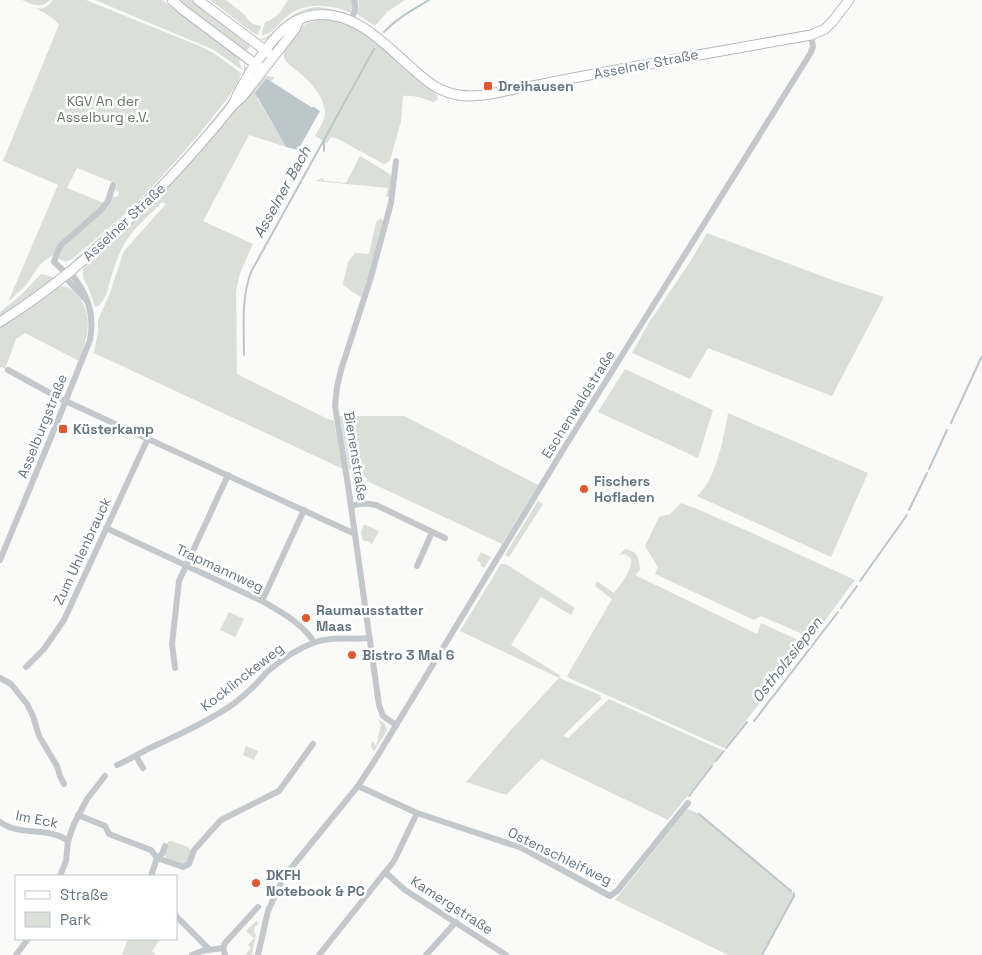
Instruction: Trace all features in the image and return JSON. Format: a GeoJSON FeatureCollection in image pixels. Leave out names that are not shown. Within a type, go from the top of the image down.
{"type":"FeatureCollection","features":[{"type":"Feature","properties":{"kind":"main road"},"geometry":{"type":"LineString","coordinates":[[172,0],[260,68]]}},
{"type":"Feature","properties":{"kind":"main road"},"geometry":{"type":"LineString","coordinates":[[198,0],[274,56]]}},
{"type":"Feature","properties":{"kind":"main road"},"geometry":{"type":"LineString","coordinates":[[811,35],[825,29],[849,0]]}},
{"type":"Feature","properties":{"kind":"main road","name":"Asselner Straße"},"geometry":{"type":"LineString","coordinates":[[0,322],[67,274],[114,234],[148,201],[242,97],[260,68],[266,50],[292,23],[308,16],[326,15],[351,20],[368,30],[431,84],[447,92],[470,96],[811,35]]}},
{"type":"Feature","properties":{"kind":"main road","name":"Asselner Straße"},"geometry":{"type":"LineString","coordinates":[[260,68],[274,56],[295,29],[299,20]]}},
{"type":"Feature","properties":{"kind":"street"},"geometry":{"type":"LineString","coordinates":[[351,20],[356,10],[354,0]]}},
{"type":"Feature","properties":{"kind":"street","name":"Eschenwaldstraße"},"geometry":{"type":"LineString","coordinates":[[258,955],[268,911],[283,878],[358,786],[566,445],[810,54],[813,47],[811,35]]}},
{"type":"Feature","properties":{"kind":"street","name":"Bienenstraße"},"geometry":{"type":"LineString","coordinates":[[396,161],[391,203],[372,277],[341,370],[335,400],[336,420],[351,506],[380,711],[382,716],[396,725]]}},
{"type":"Feature","properties":{"kind":"street","name":"Asselburgstraße"},"geometry":{"type":"LineString","coordinates":[[0,560],[90,340],[92,316],[86,300],[71,285],[67,274],[54,262],[62,244],[100,211],[108,201],[113,185]]}},
{"type":"Feature","properties":{"kind":"street"},"geometry":{"type":"LineString","coordinates":[[8,370],[66,401],[355,534]]}},
{"type":"Feature","properties":{"kind":"street","name":"Zum Uhlenbrauck"},"geometry":{"type":"LineString","coordinates":[[26,667],[44,649],[64,620],[148,438]]}},
{"type":"Feature","properties":{"kind":"street"},"geometry":{"type":"LineString","coordinates":[[175,668],[172,644],[179,581],[228,475]]}},
{"type":"Feature","properties":{"kind":"street"},"geometry":{"type":"LineString","coordinates":[[351,506],[365,503],[376,505],[445,538]]}},
{"type":"Feature","properties":{"kind":"street"},"geometry":{"type":"LineString","coordinates":[[262,601],[304,510]]}},
{"type":"Feature","properties":{"kind":"street","name":"Trapmannweg"},"geometry":{"type":"LineString","coordinates":[[106,528],[262,601],[299,626],[314,642]]}},
{"type":"Feature","properties":{"kind":"street"},"geometry":{"type":"LineString","coordinates":[[417,566],[432,532]]}},
{"type":"Feature","properties":{"kind":"street","name":"Kocklinckeweg"},"geometry":{"type":"LineString","coordinates":[[117,765],[208,720],[243,696],[267,672],[294,652],[314,642],[335,638],[369,638]]}},
{"type":"Feature","properties":{"kind":"street"},"geometry":{"type":"LineString","coordinates":[[0,678],[11,684],[27,704],[39,736],[57,766],[64,784]]}},
{"type":"Feature","properties":{"kind":"street"},"geometry":{"type":"LineString","coordinates":[[78,815],[105,826],[109,834],[151,850],[157,858],[183,867],[189,864],[194,850],[221,820],[279,791],[314,744]]}},
{"type":"Feature","properties":{"kind":"street"},"geometry":{"type":"LineString","coordinates":[[136,756],[143,768]]}},
{"type":"Feature","properties":{"kind":"street"},"geometry":{"type":"LineString","coordinates":[[60,875],[66,861],[68,841],[78,815],[87,798],[105,776]]}},
{"type":"Feature","properties":{"kind":"street","name":"Ostenschleifweg"},"geometry":{"type":"LineString","coordinates":[[358,786],[417,813],[522,848],[610,896],[617,891],[688,803]]}},
{"type":"Feature","properties":{"kind":"street"},"geometry":{"type":"LineString","coordinates":[[319,955],[386,873],[394,861],[417,813]]}},
{"type":"Feature","properties":{"kind":"street","name":"Im Eck"},"geometry":{"type":"LineString","coordinates":[[0,822],[12,828],[58,835],[68,841]]}},
{"type":"Feature","properties":{"kind":"street"},"geometry":{"type":"LineString","coordinates":[[151,875],[157,858],[162,854],[165,846]]}},
{"type":"Feature","properties":{"kind":"street","name":"Kamergstraße"},"geometry":{"type":"LineString","coordinates":[[386,873],[405,890],[506,955]]}},
{"type":"Feature","properties":{"kind":"street"},"geometry":{"type":"LineString","coordinates":[[225,955],[223,948],[226,942],[258,907]]}},
{"type":"Feature","properties":{"kind":"street"},"geometry":{"type":"LineString","coordinates":[[178,918],[209,949]]}},
{"type":"Feature","properties":{"kind":"street"},"geometry":{"type":"LineString","coordinates":[[426,955],[456,922]]}},
{"type":"Feature","properties":{"kind":"street"},"geometry":{"type":"LineString","coordinates":[[16,955],[27,940]]}},
{"type":"Feature","properties":{"kind":"street"},"geometry":{"type":"LineString","coordinates":[[192,955],[209,949],[223,948]]}},
{"type":"Feature","properties":{"kind":"green space"},"geometry":{"type":"Polygon","coordinates":[[[22,0],[50,0],[47,3],[33,5],[22,0]]]}},
{"type":"Feature","properties":{"kind":"green space","name":"KGV An der Asselburg e.V."},"geometry":{"type":"Polygon","coordinates":[[[53,0],[86,0],[202,47],[241,73],[229,97],[160,179],[116,222],[72,259],[65,262],[57,257],[60,249],[112,197],[118,196],[119,192],[115,189],[117,184],[77,168],[67,188],[104,203],[56,249],[53,255],[39,266],[26,285],[8,302],[58,185],[3,161],[59,25],[51,17],[35,8],[41,9],[53,0]]]}},
{"type":"Feature","properties":{"kind":"green space"},"geometry":{"type":"Polygon","coordinates":[[[95,0],[162,0],[241,58],[239,61],[242,70],[214,50],[95,0]]]}},
{"type":"Feature","properties":{"kind":"green space"},"geometry":{"type":"Polygon","coordinates":[[[178,0],[191,0],[251,45],[246,52],[178,0]]]}},
{"type":"Feature","properties":{"kind":"green space"},"geometry":{"type":"Polygon","coordinates":[[[210,0],[226,0],[253,24],[261,26],[258,35],[253,33],[210,0]]]}},
{"type":"Feature","properties":{"kind":"green space"},"geometry":{"type":"Polygon","coordinates":[[[288,0],[351,0],[352,8],[351,12],[325,6],[301,9],[286,17],[272,31],[261,35],[265,22],[276,16],[288,0]]]}},
{"type":"Feature","properties":{"kind":"green space"},"geometry":{"type":"Polygon","coordinates":[[[358,0],[405,0],[387,12],[375,26],[357,14],[358,0]]]}},
{"type":"Feature","properties":{"kind":"green space"},"geometry":{"type":"Polygon","coordinates":[[[317,7],[347,13],[319,9],[305,11],[289,19],[269,38],[260,40],[271,34],[296,13],[317,7]]]}},
{"type":"Feature","properties":{"kind":"green space"},"geometry":{"type":"Polygon","coordinates":[[[331,18],[344,21],[366,34],[415,78],[437,94],[437,100],[433,102],[414,96],[403,96],[401,121],[391,158],[386,164],[338,139],[331,137],[327,143],[315,136],[325,114],[323,103],[318,92],[310,82],[285,59],[284,49],[290,38],[299,29],[311,22],[331,18]]]}},
{"type":"Feature","properties":{"kind":"green space"},"geometry":{"type":"Polygon","coordinates":[[[244,62],[246,73],[232,99],[192,148],[129,215],[75,261],[139,203],[192,146],[237,88],[244,74],[244,62]]]}},
{"type":"Feature","properties":{"kind":"green space"},"geometry":{"type":"Polygon","coordinates":[[[266,76],[275,77],[257,98],[286,147],[249,135],[203,221],[253,244],[240,273],[236,291],[237,374],[334,421],[343,469],[94,353],[98,320],[110,293],[124,251],[166,204],[162,202],[136,228],[127,240],[113,270],[106,295],[102,302],[95,307],[83,278],[83,269],[122,234],[160,194],[230,117],[260,79],[266,76]]]}},
{"type":"Feature","properties":{"kind":"green space"},"geometry":{"type":"Polygon","coordinates":[[[360,156],[390,174],[391,189],[389,196],[386,197],[388,188],[316,181],[322,178],[325,181],[346,183],[360,156]]]}},
{"type":"Feature","properties":{"kind":"green space"},"geometry":{"type":"Polygon","coordinates":[[[381,218],[383,222],[374,259],[361,297],[343,284],[348,262],[355,253],[369,254],[376,222],[381,218]]]}},
{"type":"Feature","properties":{"kind":"green space"},"geometry":{"type":"Polygon","coordinates":[[[707,233],[835,281],[884,297],[832,396],[708,348],[690,379],[632,353],[648,324],[690,262],[707,233]]]}},
{"type":"Feature","properties":{"kind":"green space"},"geometry":{"type":"Polygon","coordinates":[[[42,274],[53,277],[0,319],[0,312],[42,274]]]}},
{"type":"Feature","properties":{"kind":"green space"},"geometry":{"type":"Polygon","coordinates":[[[61,286],[74,291],[83,303],[88,319],[87,336],[79,361],[25,333],[16,339],[5,369],[0,368],[0,327],[61,286]]]}},
{"type":"Feature","properties":{"kind":"green space"},"geometry":{"type":"Polygon","coordinates":[[[625,369],[713,410],[698,458],[598,412],[625,369]]]}},
{"type":"Feature","properties":{"kind":"green space"},"geometry":{"type":"Polygon","coordinates":[[[728,413],[868,473],[831,557],[697,496],[704,489],[714,469],[728,413]]]}},
{"type":"Feature","properties":{"kind":"green space"},"geometry":{"type":"Polygon","coordinates":[[[340,416],[404,416],[538,485],[502,544],[367,481],[367,478],[349,469],[340,416]]]}},
{"type":"Feature","properties":{"kind":"green space"},"geometry":{"type":"Polygon","coordinates":[[[538,501],[543,504],[509,557],[505,555],[538,501]]]}},
{"type":"Feature","properties":{"kind":"green space"},"geometry":{"type":"Polygon","coordinates":[[[681,503],[855,580],[812,638],[761,616],[754,620],[655,574],[658,567],[645,546],[659,517],[670,514],[681,503]]]}},
{"type":"Feature","properties":{"kind":"green space"},"geometry":{"type":"Polygon","coordinates":[[[364,524],[379,531],[372,544],[368,541],[363,541],[361,532],[364,524]]]}},
{"type":"Feature","properties":{"kind":"green space"},"geometry":{"type":"Polygon","coordinates":[[[625,549],[633,551],[638,559],[640,570],[635,575],[757,634],[761,623],[807,644],[724,748],[567,676],[612,599],[595,586],[597,581],[614,593],[628,572],[631,558],[625,554],[619,555],[625,549]]]}},
{"type":"Feature","properties":{"kind":"green space"},"geometry":{"type":"Polygon","coordinates":[[[481,552],[491,557],[484,568],[477,560],[481,552]]]}},
{"type":"Feature","properties":{"kind":"green space"},"geometry":{"type":"Polygon","coordinates":[[[501,564],[509,566],[575,608],[571,615],[541,597],[511,645],[561,676],[559,678],[460,631],[501,564]]]}},
{"type":"Feature","properties":{"kind":"green space"},"geometry":{"type":"Polygon","coordinates":[[[229,612],[244,619],[235,637],[220,630],[229,612]]]}},
{"type":"Feature","properties":{"kind":"green space"},"geometry":{"type":"Polygon","coordinates":[[[559,678],[600,695],[601,699],[563,736],[568,738],[609,699],[724,751],[668,820],[541,759],[506,795],[466,782],[559,678]]]}},
{"type":"Feature","properties":{"kind":"green space"},"geometry":{"type":"Polygon","coordinates":[[[378,719],[385,724],[387,729],[373,751],[372,741],[376,746],[381,725],[378,719]]]}},
{"type":"Feature","properties":{"kind":"green space"},"geometry":{"type":"Polygon","coordinates":[[[246,746],[258,751],[254,760],[243,755],[246,746]]]}},
{"type":"Feature","properties":{"kind":"green space"},"geometry":{"type":"Polygon","coordinates":[[[687,809],[697,813],[793,893],[794,896],[761,955],[728,955],[615,900],[687,809]]]}},
{"type":"Feature","properties":{"kind":"green space"},"geometry":{"type":"Polygon","coordinates":[[[171,841],[188,847],[191,851],[188,862],[183,865],[167,860],[164,854],[168,842],[171,841]]]}},
{"type":"Feature","properties":{"kind":"green space"},"geometry":{"type":"Polygon","coordinates":[[[256,921],[258,922],[257,926],[255,926],[254,933],[256,934],[252,955],[245,955],[251,948],[248,945],[254,938],[246,931],[256,921]]]}},
{"type":"Feature","properties":{"kind":"green space"},"geometry":{"type":"Polygon","coordinates":[[[128,940],[159,940],[152,951],[156,955],[122,955],[128,940]]]}},
{"type":"Feature","properties":{"kind":"shaded area"},"geometry":{"type":"Polygon","coordinates":[[[266,79],[320,111],[298,150],[286,147],[255,93],[266,79]]]}},
{"type":"Feature","properties":{"kind":"waterway"},"geometry":{"type":"LineString","coordinates":[[384,32],[400,18],[429,0]]}},
{"type":"Feature","properties":{"kind":"waterway","name":"Asselner Bach"},"geometry":{"type":"LineString","coordinates":[[244,355],[244,303],[251,272],[374,49]]}},
{"type":"Feature","properties":{"kind":"waterway","name":"Asselner Bach"},"geometry":{"type":"LineString","coordinates":[[324,141],[324,151]]}},
{"type":"Feature","properties":{"kind":"waterway","name":"Ostholzsiepen"},"geometry":{"type":"LineString","coordinates":[[951,423],[982,356]]}},
{"type":"Feature","properties":{"kind":"waterway","name":"Ostholzsiepen"},"geometry":{"type":"LineString","coordinates":[[929,469],[947,430]]}},
{"type":"Feature","properties":{"kind":"waterway","name":"Ostholzsiepen"},"geometry":{"type":"LineString","coordinates":[[909,510],[927,473]]}},
{"type":"Feature","properties":{"kind":"waterway","name":"Ostholzsiepen"},"geometry":{"type":"LineString","coordinates":[[860,581],[907,515]]}},
{"type":"Feature","properties":{"kind":"waterway","name":"Ostholzsiepen"},"geometry":{"type":"LineString","coordinates":[[841,608],[857,586]]}},
{"type":"Feature","properties":{"kind":"waterway","name":"Ostholzsiepen"},"geometry":{"type":"LineString","coordinates":[[754,721],[838,612]]}},
{"type":"Feature","properties":{"kind":"waterway","name":"Ostholzsiepen"},"geometry":{"type":"LineString","coordinates":[[726,748],[747,722]]}},
{"type":"Feature","properties":{"kind":"waterway","name":"Ostholzsiepen"},"geometry":{"type":"LineString","coordinates":[[716,761],[724,751]]}},
{"type":"Feature","properties":{"kind":"waterway","name":"Ostholzsiepen"},"geometry":{"type":"LineString","coordinates":[[689,796],[712,766]]}},
{"type":"Feature","properties":{"kind":"waterway","name":"Ostholzsiepen"},"geometry":{"type":"LineString","coordinates":[[699,814],[791,891]]}},
{"type":"Feature","properties":{"kind":"waterway","name":"Ostholzsiepen"},"geometry":{"type":"LineString","coordinates":[[762,955],[794,893]]}},
{"type":"Feature","properties":{"kind":"place","name":"Dreihausen"},"geometry":{"type":"Point","coordinates":[488,86]}},
{"type":"Feature","properties":{"kind":"place","name":"Küsterkamp"},"geometry":{"type":"Point","coordinates":[63,429]}},
{"type":"Feature","properties":{"kind":"place","name":"Fischers Hofladen"},"geometry":{"type":"Point","coordinates":[584,489]}},
{"type":"Feature","properties":{"kind":"place","name":"Raumausstatter Maas"},"geometry":{"type":"Point","coordinates":[306,618]}},
{"type":"Feature","properties":{"kind":"place","name":"Bistro 3 Mal 6"},"geometry":{"type":"Point","coordinates":[352,655]}},
{"type":"Feature","properties":{"kind":"place","name":"DKFH Notebook & PC"},"geometry":{"type":"Point","coordinates":[256,883]}}]}
